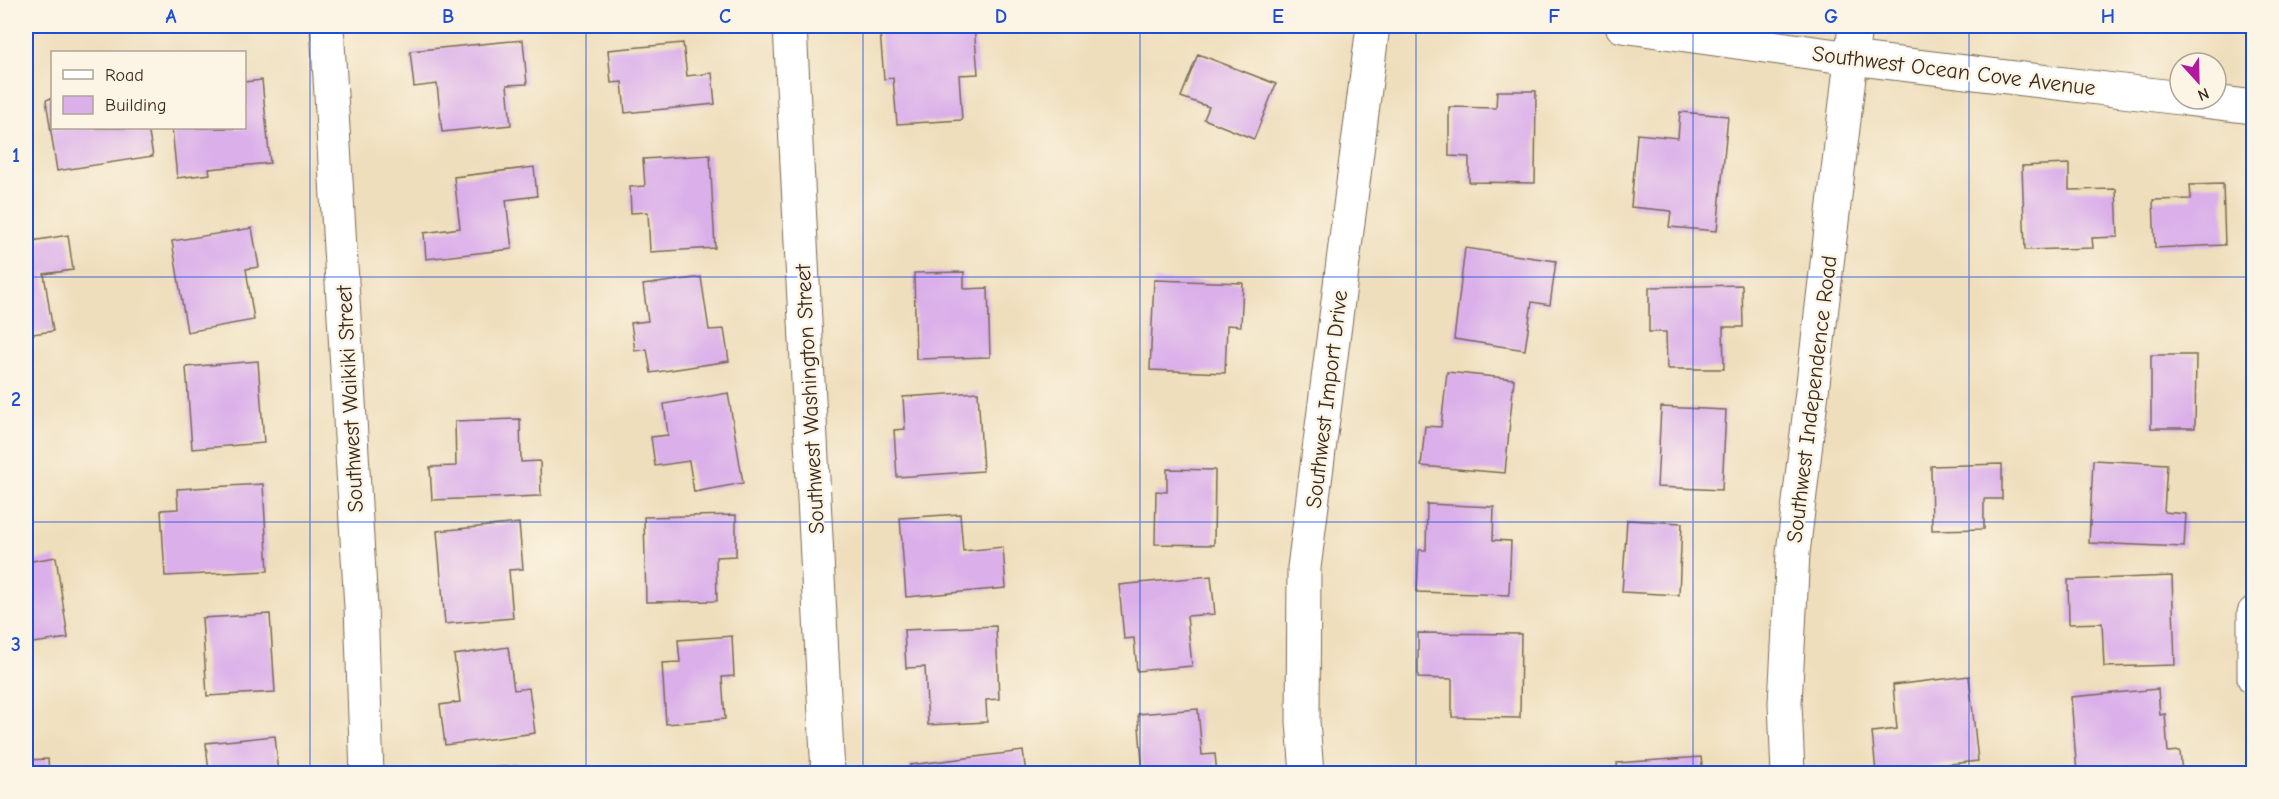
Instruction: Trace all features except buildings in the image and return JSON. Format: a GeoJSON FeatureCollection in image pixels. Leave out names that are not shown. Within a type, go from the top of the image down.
{"type":"FeatureCollection","features":[{"type":"Feature","properties":{"kind":"street","name":"Southwest Waikiki Street"},"geometry":{"type":"LineString","coordinates":[[327,26],[361,607],[367,774]]}},
{"type":"Feature","properties":{"kind":"street","name":"Southwest Washington Street"},"geometry":{"type":"LineString","coordinates":[[790,26],[828,774]]}},
{"type":"Feature","properties":{"kind":"street","name":"Southwest Import Drive"},"geometry":{"type":"LineString","coordinates":[[1307,774],[1303,721],[1304,568],[1372,26]]}},
{"type":"Feature","properties":{"kind":"street","name":"Southwest Ocean Cove Avenue"},"geometry":{"type":"LineString","coordinates":[[1622,26],[1851,58],[2168,97]]}},
{"type":"Feature","properties":{"kind":"street","name":"Southwest Independence Road"},"geometry":{"type":"LineString","coordinates":[[1788,774],[1785,703],[1793,553],[1856,26]]}},
{"type":"Feature","properties":{"kind":"street"},"geometry":{"type":"LineString","coordinates":[[2228,104],[2253,107]]}},
{"type":"Feature","properties":{"kind":"street"},"geometry":{"type":"LineString","coordinates":[[2253,613],[2253,678]]}}]}
